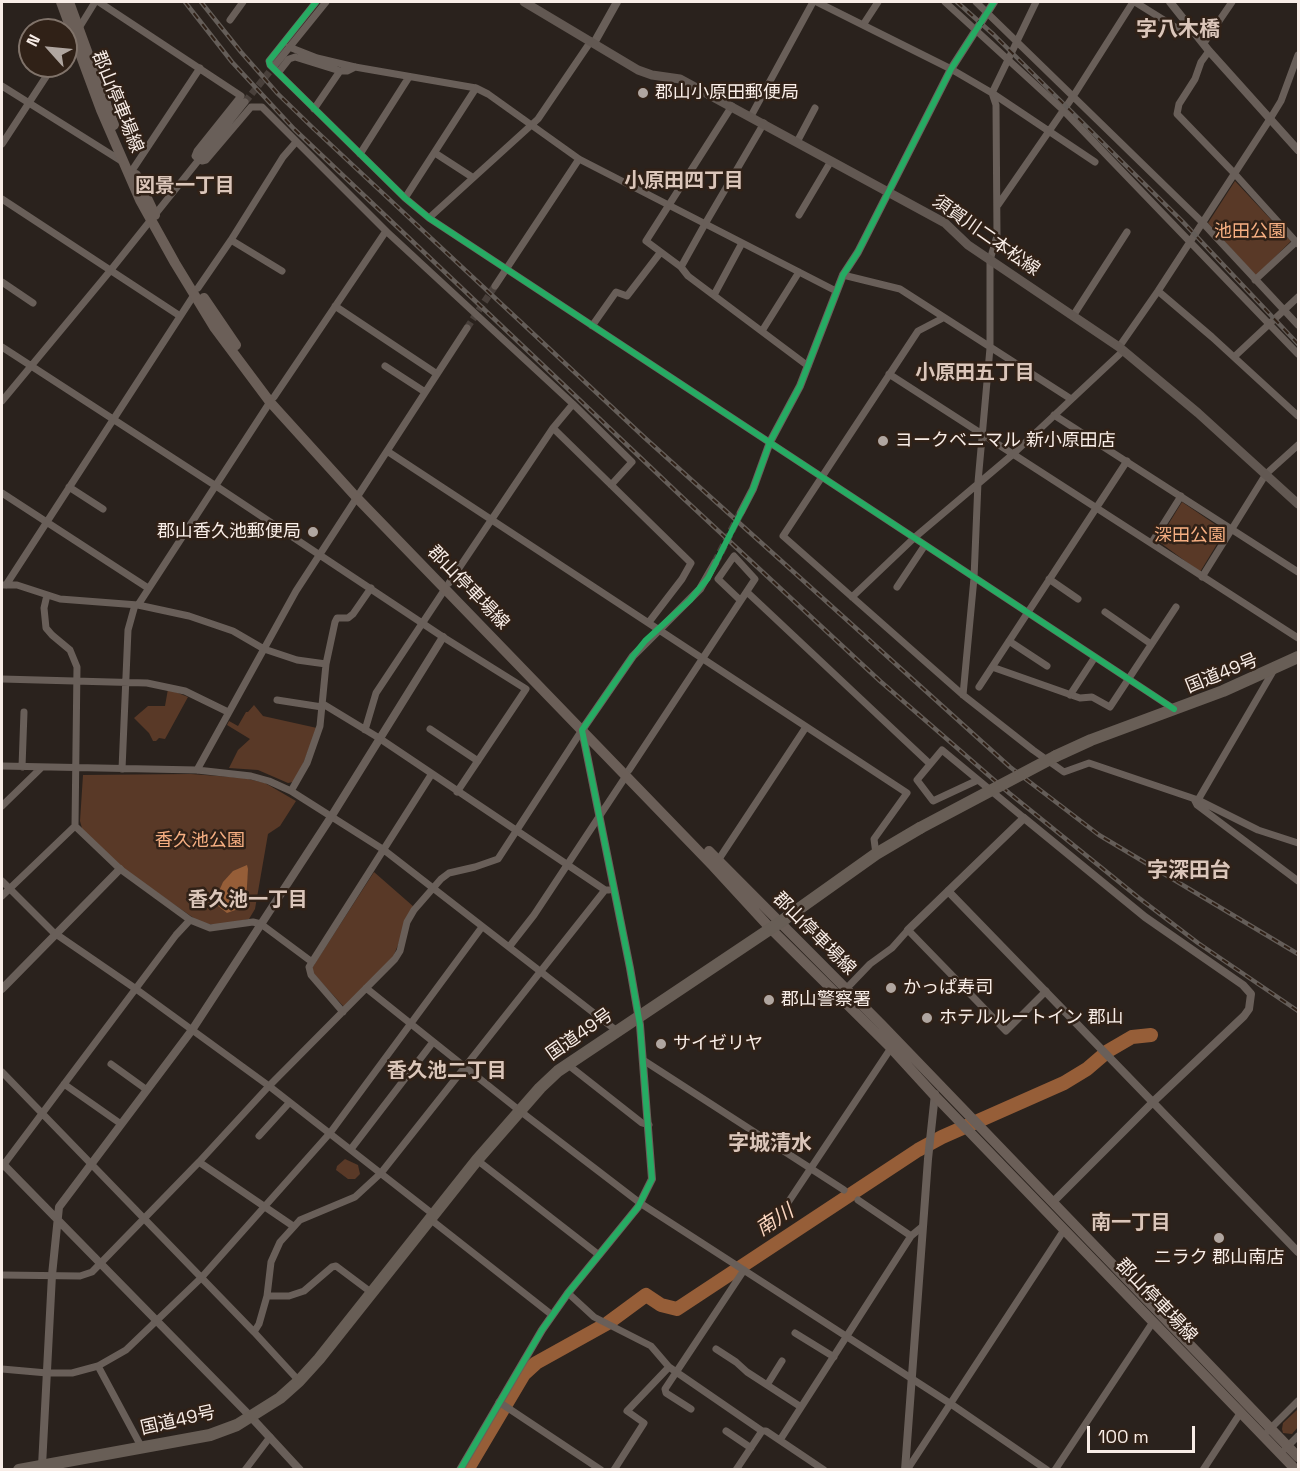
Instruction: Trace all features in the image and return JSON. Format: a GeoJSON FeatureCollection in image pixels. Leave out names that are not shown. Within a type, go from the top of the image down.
{"type":"FeatureCollection","features":[{"type":"Feature","properties":{"kind":"highway","name":"国道49号"},"geometry":{"type":"LineString","coordinates":[[19,1470],[42,1468],[210,1435],[252,1417],[280,1398],[299,1381],[477,1160],[546,1082],[567,1064],[775,926],[876,854],[920,828],[1091,740],[1174,709],[1299,657]]}},
{"type":"Feature","properties":{"kind":"main road","name":"郡山停車場線"},"geometry":{"type":"LineString","coordinates":[[61,2],[69,18]]}},
{"type":"Feature","properties":{"kind":"main road","name":"郡山停車場線"},"geometry":{"type":"LineString","coordinates":[[69,2],[73,18]]}},
{"type":"Feature","properties":{"kind":"main road","name":"須賀川二本松線"},"geometry":{"type":"LineString","coordinates":[[524,2],[638,70],[652,75],[680,79],[945,223],[968,246],[1121,349],[1198,413],[1299,504]]}},
{"type":"Feature","properties":{"kind":"main road","name":"郡山停車場線"},"geometry":{"type":"LineString","coordinates":[[78,36],[152,217]]}},
{"type":"Feature","properties":{"kind":"main road","name":"郡山停車場線"},"geometry":{"type":"LineString","coordinates":[[78,37],[123,162],[152,217],[214,327],[272,399],[359,496],[716,863],[891,1048],[937,1091]]}},
{"type":"Feature","properties":{"kind":"main road","name":"郡山停車場線"},"geometry":{"type":"LineString","coordinates":[[775,926],[846,989],[1064,1230],[1241,1412],[1267,1431]]}},
{"type":"Feature","properties":{"kind":"main road","name":"郡山停車場線"},"geometry":{"type":"LineString","coordinates":[[969,1124],[1053,1202],[1267,1431],[1284,1450],[1296,1470]]}},
{"type":"Feature","properties":{"kind":"main road","name":"郡山停車場線"},"geometry":{"type":"LineString","coordinates":[[1284,1450],[1299,1457]]}},
{"type":"Feature","properties":{"kind":"street"},"geometry":{"type":"LineString","coordinates":[[78,28],[97,2],[200,68],[246,102],[261,107],[386,231],[633,462],[611,485]]}},
{"type":"Feature","properties":{"kind":"street"},"geometry":{"type":"LineString","coordinates":[[231,20],[243,2]]}},
{"type":"Feature","properties":{"kind":"street"},"geometry":{"type":"LineString","coordinates":[[316,2],[269,61],[314,109],[405,198],[429,218],[1174,709]]}},
{"type":"Feature","properties":{"kind":"street"},"geometry":{"type":"LineString","coordinates":[[275,64],[326,2]]}},
{"type":"Feature","properties":{"kind":"street"},"geometry":{"type":"LineString","coordinates":[[429,218],[538,118],[592,42],[617,2]]}},
{"type":"Feature","properties":{"kind":"street"},"geometry":{"type":"LineString","coordinates":[[751,116],[815,2],[951,69],[992,93],[1095,162]]}},
{"type":"Feature","properties":{"kind":"street"},"geometry":{"type":"LineString","coordinates":[[833,9],[837,2]]}},
{"type":"Feature","properties":{"kind":"street"},"geometry":{"type":"LineString","coordinates":[[863,25],[878,2]]}},
{"type":"Feature","properties":{"kind":"street"},"geometry":{"type":"LineString","coordinates":[[945,2],[1063,110],[1299,354]]}},
{"type":"Feature","properties":{"kind":"street"},"geometry":{"type":"LineString","coordinates":[[976,2],[1202,222],[1299,325]]}},
{"type":"Feature","properties":{"kind":"street"},"geometry":{"type":"LineString","coordinates":[[741,512],[753,489],[770,442],[791,405],[808,366],[843,275],[858,252],[951,69],[994,2]]}},
{"type":"Feature","properties":{"kind":"street"},"geometry":{"type":"LineString","coordinates":[[963,695],[974,578],[978,482],[990,348],[990,260],[997,236],[996,105],[992,93],[1036,2]]}},
{"type":"Feature","properties":{"kind":"street"},"geometry":{"type":"LineString","coordinates":[[998,205],[1050,131],[1134,2],[1175,27],[1179,28],[1188,24]]}},
{"type":"Feature","properties":{"kind":"street"},"geometry":{"type":"LineString","coordinates":[[1170,2],[1206,47],[1299,150]]}},
{"type":"Feature","properties":{"kind":"street"},"geometry":{"type":"LineString","coordinates":[[1232,2],[1206,47],[1195,79],[1179,104],[1177,114],[1298,243],[1256,280]]}},
{"type":"Feature","properties":{"kind":"street"},"geometry":{"type":"LineString","coordinates":[[289,47],[316,58],[355,67],[476,88],[579,159],[836,291]]}},
{"type":"Feature","properties":{"kind":"street"},"geometry":{"type":"LineString","coordinates":[[852,597],[914,538],[1012,454],[1121,349],[1281,101],[1299,55]]}},
{"type":"Feature","properties":{"kind":"street"},"geometry":{"type":"LineString","coordinates":[[278,73],[288,59],[295,57],[340,71],[347,72],[355,67]]}},
{"type":"Feature","properties":{"kind":"street"},"geometry":{"type":"LineString","coordinates":[[134,169],[200,68]]}},
{"type":"Feature","properties":{"kind":"street"},"geometry":{"type":"LineString","coordinates":[[314,109],[340,71]]}},
{"type":"Feature","properties":{"kind":"street"},"geometry":{"type":"LineString","coordinates":[[360,154],[409,77]]}},
{"type":"Feature","properties":{"kind":"street"},"geometry":{"type":"LineString","coordinates":[[2,144],[45,78]]}},
{"type":"Feature","properties":{"kind":"street"},"geometry":{"type":"LineString","coordinates":[[2,86],[123,162]]}},
{"type":"Feature","properties":{"kind":"street"},"geometry":{"type":"LineString","coordinates":[[405,198],[476,88]]}},
{"type":"Feature","properties":{"kind":"street"},"geometry":{"type":"LineString","coordinates":[[2,401],[246,102]]}},
{"type":"Feature","properties":{"kind":"street"},"geometry":{"type":"LineString","coordinates":[[732,106],[646,241],[681,267],[688,276],[808,366]]}},
{"type":"Feature","properties":{"kind":"street"},"geometry":{"type":"LineString","coordinates":[[797,142],[815,108]]}},
{"type":"Feature","properties":{"kind":"street"},"geometry":{"type":"LineString","coordinates":[[681,267],[764,123]]}},
{"type":"Feature","properties":{"kind":"street"},"geometry":{"type":"LineString","coordinates":[[4,585],[296,142]]}},
{"type":"Feature","properties":{"kind":"street"},"geometry":{"type":"LineString","coordinates":[[435,153],[472,177]]}},
{"type":"Feature","properties":{"kind":"street"},"geometry":{"type":"LineString","coordinates":[[495,286],[579,159]]}},
{"type":"Feature","properties":{"kind":"street"},"geometry":{"type":"LineString","coordinates":[[799,215],[831,161]]}},
{"type":"Feature","properties":{"kind":"street"},"geometry":{"type":"LineString","coordinates":[[2,199],[180,315]]}},
{"type":"Feature","properties":{"kind":"street"},"geometry":{"type":"LineString","coordinates":[[122,769],[128,630],[136,605],[386,231]]}},
{"type":"Feature","properties":{"kind":"street"},"geometry":{"type":"LineString","coordinates":[[1073,316],[1128,232]]}},
{"type":"Feature","properties":{"kind":"street"},"geometry":{"type":"LineString","coordinates":[[231,240],[282,271]]}},
{"type":"Feature","properties":{"kind":"street"},"geometry":{"type":"LineString","coordinates":[[714,296],[742,243]]}},
{"type":"Feature","properties":{"kind":"street"},"geometry":{"type":"LineString","coordinates":[[592,326],[616,292],[627,296],[660,253]]}},
{"type":"Feature","properties":{"kind":"street"},"geometry":{"type":"LineString","coordinates":[[762,331],[799,272]]}},
{"type":"Feature","properties":{"kind":"street"},"geometry":{"type":"LineString","coordinates":[[843,275],[900,289],[1071,399]]}},
{"type":"Feature","properties":{"kind":"street"},"geometry":{"type":"LineString","coordinates":[[2,282],[33,303]]}},
{"type":"Feature","properties":{"kind":"street"},"geometry":{"type":"LineString","coordinates":[[1158,291],[1299,416]]}},
{"type":"Feature","properties":{"kind":"street"},"geometry":{"type":"LineString","coordinates":[[1234,357],[1299,297]]}},
{"type":"Feature","properties":{"kind":"street"},"geometry":{"type":"LineString","coordinates":[[335,306],[437,374]]}},
{"type":"Feature","properties":{"kind":"street"},"geometry":{"type":"LineString","coordinates":[[943,318],[918,331],[783,536],[963,695],[1032,750],[1064,772],[1089,763],[1196,800],[1258,830],[1299,843]]}},
{"type":"Feature","properties":{"kind":"street"},"geometry":{"type":"LineString","coordinates":[[197,770],[296,591],[467,328]]}},
{"type":"Feature","properties":{"kind":"street"},"geometry":{"type":"LineString","coordinates":[[2,347],[443,637],[526,689],[457,792]]}},
{"type":"Feature","properties":{"kind":"street"},"geometry":{"type":"LineString","coordinates":[[385,366],[425,392]]}},
{"type":"Feature","properties":{"kind":"street"},"geometry":{"type":"LineString","coordinates":[[889,374],[1299,638]]}},
{"type":"Feature","properties":{"kind":"street"},"geometry":{"type":"LineString","coordinates":[[365,730],[376,693],[490,519],[553,428],[573,404]]}},
{"type":"Feature","properties":{"kind":"street"},"geometry":{"type":"LineString","coordinates":[[1054,415],[1299,572]]}},
{"type":"Feature","properties":{"kind":"street"},"geometry":{"type":"LineString","coordinates":[[553,428],[690,563],[682,579],[649,622]]}},
{"type":"Feature","properties":{"kind":"street"},"geometry":{"type":"LineString","coordinates":[[1202,577],[1266,474],[1299,445]]}},
{"type":"Feature","properties":{"kind":"street"},"geometry":{"type":"LineString","coordinates":[[387,451],[907,793],[874,839],[876,854]]}},
{"type":"Feature","properties":{"kind":"street"},"geometry":{"type":"LineString","coordinates":[[979,687],[1127,460]]}},
{"type":"Feature","properties":{"kind":"street"},"geometry":{"type":"LineString","coordinates":[[69,487],[103,509]]}},
{"type":"Feature","properties":{"kind":"street"},"geometry":{"type":"LineString","coordinates":[[2,493],[148,588]]}},
{"type":"Feature","properties":{"kind":"street"},"geometry":{"type":"LineString","coordinates":[[1152,542],[1181,496]]}},
{"type":"Feature","properties":{"kind":"street"},"geometry":{"type":"LineString","coordinates":[[897,587],[925,545]]}},
{"type":"Feature","properties":{"kind":"street"},"geometry":{"type":"LineString","coordinates":[[509,947],[567,865],[755,579],[734,556],[718,579],[740,600]]}},
{"type":"Feature","properties":{"kind":"street"},"geometry":{"type":"LineString","coordinates":[[2,1275],[84,1275],[92,1272],[400,951],[407,922],[433,887],[449,873],[498,859],[633,656],[700,589],[715,564]]}},
{"type":"Feature","properties":{"kind":"street"},"geometry":{"type":"LineString","coordinates":[[1049,579],[1078,599]]}},
{"type":"Feature","properties":{"kind":"street"},"geometry":{"type":"LineString","coordinates":[[4,585],[18,585],[60,599],[136,605],[213,623],[233,631],[264,649],[297,660],[326,664]]}},
{"type":"Feature","properties":{"kind":"street"},"geometry":{"type":"LineString","coordinates":[[291,791],[302,775],[320,726],[326,664],[335,622],[337,618],[348,618],[353,614],[371,588]]}},
{"type":"Feature","properties":{"kind":"street"},"geometry":{"type":"LineString","coordinates":[[747,592],[930,764]]}},
{"type":"Feature","properties":{"kind":"street"},"geometry":{"type":"LineString","coordinates":[[47,595],[44,608],[46,628],[74,656],[78,681],[75,826],[120,869],[190,920],[210,928],[253,922],[261,924],[312,962]]}},
{"type":"Feature","properties":{"kind":"street"},"geometry":{"type":"LineString","coordinates":[[992,667],[1080,699],[1092,697],[1110,707],[1151,644],[1167,624],[1176,607]]}},
{"type":"Feature","properties":{"kind":"street"},"geometry":{"type":"LineString","coordinates":[[1105,612],[1151,644]]}},
{"type":"Feature","properties":{"kind":"street"},"geometry":{"type":"LineString","coordinates":[[42,1468],[52,1275],[59,1207],[192,1030],[331,818],[443,637]]}},
{"type":"Feature","properties":{"kind":"street"},"geometry":{"type":"LineString","coordinates":[[1009,641],[1047,666]]}},
{"type":"Feature","properties":{"kind":"street"},"geometry":{"type":"LineString","coordinates":[[1070,695],[1095,657]]}},
{"type":"Feature","properties":{"kind":"street"},"geometry":{"type":"LineString","coordinates":[[1275,668],[1196,800],[1197,805],[1299,881]]}},
{"type":"Feature","properties":{"kind":"street"},"geometry":{"type":"LineString","coordinates":[[2,679],[147,684],[185,691],[228,712]]}},
{"type":"Feature","properties":{"kind":"street"},"geometry":{"type":"LineString","coordinates":[[278,700],[322,705],[379,738],[567,865],[610,890]]}},
{"type":"Feature","properties":{"kind":"street"},"geometry":{"type":"LineString","coordinates":[[22,767],[24,712]]}},
{"type":"Feature","properties":{"kind":"street"},"geometry":{"type":"LineString","coordinates":[[716,863],[806,727]]}},
{"type":"Feature","properties":{"kind":"street"},"geometry":{"type":"LineString","coordinates":[[460,1470],[552,1315],[640,1203],[652,1179],[638,1016],[610,890],[584,728]]}},
{"type":"Feature","properties":{"kind":"street"},"geometry":{"type":"LineString","coordinates":[[430,729],[478,761]]}},
{"type":"Feature","properties":{"kind":"street"},"geometry":{"type":"LineString","coordinates":[[978,780],[933,801],[917,780],[942,750],[1146,916],[1243,985],[1251,994],[1249,1009],[1244,1016],[1154,1101],[1053,1202]]}},
{"type":"Feature","properties":{"kind":"street"},"geometry":{"type":"LineString","coordinates":[[2,766],[197,770],[251,776],[269,781],[291,791],[384,850],[617,1031]]}},
{"type":"Feature","properties":{"kind":"street"},"geometry":{"type":"LineString","coordinates":[[2,806],[41,768]]}},
{"type":"Feature","properties":{"kind":"street"},"geometry":{"type":"LineString","coordinates":[[343,1011],[311,975],[309,967],[431,775]]}},
{"type":"Feature","properties":{"kind":"street"},"geometry":{"type":"LineString","coordinates":[[846,989],[870,964],[892,948],[1024,818]]}},
{"type":"Feature","properties":{"kind":"street"},"geometry":{"type":"LineString","coordinates":[[2,896],[75,826]]}},
{"type":"Feature","properties":{"kind":"street"},"geometry":{"type":"LineString","coordinates":[[2,989],[120,869]]}},
{"type":"Feature","properties":{"kind":"street"},"geometry":{"type":"LineString","coordinates":[[2,880],[56,934],[269,1086],[381,1173],[552,1315]]}},
{"type":"Feature","properties":{"kind":"street"},"geometry":{"type":"LineString","coordinates":[[254,1332],[259,1324],[267,1296],[268,1271],[272,1257],[280,1242],[293,1226],[309,1215],[355,1197],[381,1173],[541,972],[610,890]]}},
{"type":"Feature","properties":{"kind":"street"},"geometry":{"type":"LineString","coordinates":[[948,891],[1299,1252]]}},
{"type":"Feature","properties":{"kind":"street"},"geometry":{"type":"LineString","coordinates":[[190,920],[2,1165],[252,1417],[300,1470]]}},
{"type":"Feature","properties":{"kind":"street"},"geometry":{"type":"LineString","coordinates":[[2,1369],[47,1373],[72,1372],[98,1366],[126,1350],[201,1278],[330,1133],[482,927]]}},
{"type":"Feature","properties":{"kind":"street"},"geometry":{"type":"LineString","coordinates":[[908,930],[1006,1031],[1046,991]]}},
{"type":"Feature","properties":{"kind":"street"},"geometry":{"type":"LineString","coordinates":[[366,988],[640,1203],[912,1381],[951,1404],[1047,1470]]}},
{"type":"Feature","properties":{"kind":"street"},"geometry":{"type":"LineString","coordinates":[[351,1149],[433,1042]]}},
{"type":"Feature","properties":{"kind":"street"},"geometry":{"type":"LineString","coordinates":[[769,1231],[891,1048]]}},
{"type":"Feature","properties":{"kind":"street"},"geometry":{"type":"LineString","coordinates":[[643,1060],[844,1190]]}},
{"type":"Feature","properties":{"kind":"street"},"geometry":{"type":"LineString","coordinates":[[111,1064],[147,1090]]}},
{"type":"Feature","properties":{"kind":"street"},"geometry":{"type":"LineString","coordinates":[[567,1064],[642,1123],[649,1125]]}},
{"type":"Feature","properties":{"kind":"street"},"geometry":{"type":"LineString","coordinates":[[2,1072],[299,1381]]}},
{"type":"Feature","properties":{"kind":"street"},"geometry":{"type":"LineString","coordinates":[[64,1084],[121,1124]]}},
{"type":"Feature","properties":{"kind":"street"},"geometry":{"type":"LineString","coordinates":[[906,1470],[923,1226],[937,1091]]}},
{"type":"Feature","properties":{"kind":"street"},"geometry":{"type":"LineString","coordinates":[[259,1136],[290,1103]]}},
{"type":"Feature","properties":{"kind":"street"},"geometry":{"type":"LineString","coordinates":[[477,1160],[599,1255]]}},
{"type":"Feature","properties":{"kind":"street"},"geometry":{"type":"LineString","coordinates":[[199,1162],[293,1226]]}},
{"type":"Feature","properties":{"kind":"street"},"geometry":{"type":"LineString","coordinates":[[858,1200],[911,1236]]}},
{"type":"Feature","properties":{"kind":"street"},"geometry":{"type":"LineString","coordinates":[[780,1440],[911,1236],[923,1226]]}},
{"type":"Feature","properties":{"kind":"street"},"geometry":{"type":"LineString","coordinates":[[906,1470],[1064,1230]]}},
{"type":"Feature","properties":{"kind":"street"},"geometry":{"type":"LineString","coordinates":[[267,1296],[289,1296],[304,1291],[336,1266],[372,1293]]}},
{"type":"Feature","properties":{"kind":"street"},"geometry":{"type":"LineString","coordinates":[[691,1409],[665,1391],[744,1270]]}},
{"type":"Feature","properties":{"kind":"street"},"geometry":{"type":"LineString","coordinates":[[568,1293],[594,1317],[651,1346],[669,1368],[762,1431],[766,1431],[825,1470]]}},
{"type":"Feature","properties":{"kind":"street"},"geometry":{"type":"LineString","coordinates":[[1055,1470],[1153,1322]]}},
{"type":"Feature","properties":{"kind":"street"},"geometry":{"type":"LineString","coordinates":[[795,1333],[834,1357]]}},
{"type":"Feature","properties":{"kind":"street"},"geometry":{"type":"LineString","coordinates":[[717,1349],[801,1407]]}},
{"type":"Feature","properties":{"kind":"street"},"geometry":{"type":"LineString","coordinates":[[767,1385],[782,1361]]}},
{"type":"Feature","properties":{"kind":"street"},"geometry":{"type":"LineString","coordinates":[[98,1366],[142,1448]]}},
{"type":"Feature","properties":{"kind":"street"},"geometry":{"type":"LineString","coordinates":[[614,1470],[644,1423],[627,1411],[669,1368]]}},
{"type":"Feature","properties":{"kind":"street"},"geometry":{"type":"LineString","coordinates":[[1267,1431],[1299,1401]]}},
{"type":"Feature","properties":{"kind":"street"},"geometry":{"type":"LineString","coordinates":[[499,1402],[601,1470]]}},
{"type":"Feature","properties":{"kind":"street"},"geometry":{"type":"LineString","coordinates":[[1203,1470],[1241,1412]]}},
{"type":"Feature","properties":{"kind":"street"},"geometry":{"type":"LineString","coordinates":[[726,1431],[750,1448]]}},
{"type":"Feature","properties":{"kind":"street"},"geometry":{"type":"LineString","coordinates":[[736,1470],[762,1431]]}},
{"type":"Feature","properties":{"kind":"street"},"geometry":{"type":"LineString","coordinates":[[1284,1450],[1299,1436]]}},
{"type":"Feature","properties":{"kind":"street"},"geometry":{"type":"LineString","coordinates":[[245,1470],[270,1437]]}},
{"type":"Feature","properties":{"kind":"green space","name":"池田公園"},"geometry":{"type":"Polygon","coordinates":[[[1235,181],[1291,241],[1256,276],[1208,223],[1235,181]]]}},
{"type":"Feature","properties":{"kind":"green space","name":"深田公園"},"geometry":{"type":"Polygon","coordinates":[[[1182,502],[1225,531],[1200,572],[1158,541],[1182,502]]]}},
{"type":"Feature","properties":{"kind":"green space"},"geometry":{"type":"Polygon","coordinates":[[[168,689],[188,697],[165,739],[159,738],[153,741],[149,733],[134,718],[148,706],[165,706],[168,689]]]}},
{"type":"Feature","properties":{"kind":"green space"},"geometry":{"type":"Polygon","coordinates":[[[254,705],[263,716],[317,728],[301,769],[293,782],[288,783],[258,770],[229,768],[238,750],[250,739],[227,725],[229,721],[238,726],[246,712],[254,705]]]}},
{"type":"Feature","properties":{"kind":"green space","name":"香久池公園"},"geometry":{"type":"Polygon","coordinates":[[[191,774],[244,778],[265,783],[296,801],[280,826],[268,834],[255,909],[249,919],[217,925],[201,923],[127,872],[83,832],[80,821],[83,775],[191,774]]]}},
{"type":"Feature","properties":{"kind":"green space"},"geometry":{"type":"Polygon","coordinates":[[[374,872],[414,907],[393,957],[344,1007],[313,973],[312,968],[374,872]]]}},
{"type":"Feature","properties":{"kind":"green space"},"geometry":{"type":"Polygon","coordinates":[[[345,1159],[358,1165],[360,1174],[355,1179],[348,1179],[336,1170],[345,1159]]]}},
{"type":"Feature","properties":{"kind":"green space"},"geometry":{"type":"Polygon","coordinates":[[[1298,1409],[1298,1427],[1292,1434],[1283,1433],[1283,1423],[1298,1409]]]}},
{"type":"Feature","properties":{"kind":"shaded area"},"geometry":{"type":"Polygon","coordinates":[[[247,865],[246,903],[241,908],[227,913],[218,906],[219,891],[223,882],[233,871],[247,865]]]}},
{"type":"Feature","properties":{"kind":"waterway","name":"南川"},"geometry":{"type":"LineString","coordinates":[[467,1470],[524,1374],[536,1363],[608,1323],[646,1295],[661,1305],[677,1309],[918,1150],[942,1137],[1064,1083],[1087,1069],[1108,1051],[1132,1037],[1151,1035]]}},
{"type":"Feature","properties":{"kind":"tunnel"},"geometry":{"type":"LineString","coordinates":[[245,102],[275,65]]}},
{"type":"Feature","properties":{"kind":"tunnel"},"geometry":{"type":"LineString","coordinates":[[467,328],[495,286]]}},
{"type":"Feature","properties":{"kind":"tunnel"},"geometry":{"type":"LineString","coordinates":[[715,563],[741,512]]}},
{"type":"Feature","properties":{"kind":"railway"},"geometry":{"type":"LineString","coordinates":[[185,2],[232,62],[294,129],[683,498],[880,681],[1009,793],[1139,898],[1198,943],[1298,1011]]}},
{"type":"Feature","properties":{"kind":"railway"},"geometry":{"type":"LineString","coordinates":[[201,2],[278,94],[313,128],[645,438],[1010,767],[1099,835],[1298,954]]}},
{"type":"Feature","properties":{"kind":"railway"},"geometry":{"type":"LineString","coordinates":[[957,2],[994,35],[1182,221],[1298,344]]}},
{"type":"Feature","properties":{"kind":"cycle path"},"geometry":{"type":"LineString","coordinates":[[316,2],[269,61],[270,65],[405,198],[429,218],[1174,709]]}},
{"type":"Feature","properties":{"kind":"cycle path"},"geometry":{"type":"LineString","coordinates":[[460,1470],[542,1330],[568,1293],[638,1207],[652,1179],[640,1025],[582,730],[645,641],[690,600],[708,578],[753,489],[770,442],[800,386],[843,275],[858,252],[951,69],[994,2]]}},
{"type":"Feature","properties":{"kind":"place","name":"郡山小原田郵便局"},"geometry":{"type":"Point","coordinates":[643,93]}},
{"type":"Feature","properties":{"kind":"place","name":"ヨークベニマル 新小原田店"},"geometry":{"type":"Point","coordinates":[883,441]}},
{"type":"Feature","properties":{"kind":"place","name":"郡山香久池郵便局"},"geometry":{"type":"Point","coordinates":[313,532]}},
{"type":"Feature","properties":{"kind":"place","name":"かっぱ寿司"},"geometry":{"type":"Point","coordinates":[891,988]}},
{"type":"Feature","properties":{"kind":"place","name":"郡山警察署"},"geometry":{"type":"Point","coordinates":[769,1000]}},
{"type":"Feature","properties":{"kind":"place","name":"ホテルルートイン 郡山"},"geometry":{"type":"Point","coordinates":[927,1018]}},
{"type":"Feature","properties":{"kind":"place","name":"サイゼリヤ"},"geometry":{"type":"Point","coordinates":[661,1044]}},
{"type":"Feature","properties":{"kind":"place","name":"ニラク 郡山南店"},"geometry":{"type":"Point","coordinates":[1219,1238]}},
{"type":"Feature","properties":{"kind":"district","name":"字八木橋"},"geometry":{"type":"Point","coordinates":[1178,30]}},
{"type":"Feature","properties":{"kind":"district","name":"小原田四丁目"},"geometry":{"type":"Point","coordinates":[684,182]}},
{"type":"Feature","properties":{"kind":"district","name":"図景一丁目"},"geometry":{"type":"Point","coordinates":[185,187]}},
{"type":"Feature","properties":{"kind":"district","name":"小原田五丁目"},"geometry":{"type":"Point","coordinates":[975,374]}},
{"type":"Feature","properties":{"kind":"district","name":"字深田台"},"geometry":{"type":"Point","coordinates":[1189,871]}},
{"type":"Feature","properties":{"kind":"district","name":"香久池一丁目"},"geometry":{"type":"Point","coordinates":[248,901]}},
{"type":"Feature","properties":{"kind":"district","name":"香久池二丁目"},"geometry":{"type":"Point","coordinates":[447,1072]}},
{"type":"Feature","properties":{"kind":"district","name":"字城清水"},"geometry":{"type":"Point","coordinates":[770,1144]}},
{"type":"Feature","properties":{"kind":"district","name":"南一丁目"},"geometry":{"type":"Point","coordinates":[1131,1224]}}]}
